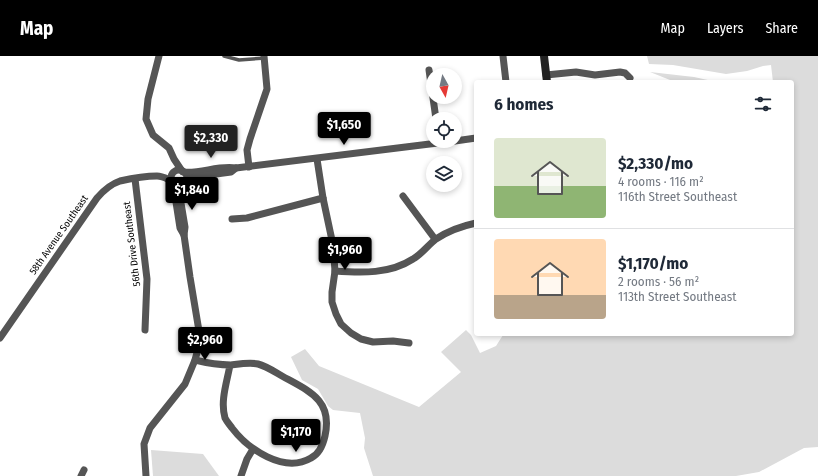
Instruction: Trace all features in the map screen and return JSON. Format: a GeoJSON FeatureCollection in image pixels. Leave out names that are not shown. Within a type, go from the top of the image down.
{"type":"FeatureCollection","features":[{"type":"Feature","properties":{"kind":"street"},"geometry":{"type":"LineString","coordinates":[[146,476],[144,444],[150,428],[185,384],[198,349],[199,331],[184,235],[185,227],[181,203],[186,176],[174,159],[169,148],[154,135],[146,119],[150,93],[159,56]]}},
{"type":"Feature","properties":{"kind":"street"},"geometry":{"type":"LineString","coordinates":[[502,56],[506,80]]}},
{"type":"Feature","properties":{"kind":"street"},"geometry":{"type":"LineString","coordinates":[[544,56],[547,78],[576,72],[595,75],[620,72],[625,73],[630,78]]}},
{"type":"Feature","properties":{"kind":"street"},"geometry":{"type":"LineString","coordinates":[[249,167],[247,150],[248,145],[266,89],[264,57]]}},
{"type":"Feature","properties":{"kind":"street"},"geometry":{"type":"LineString","coordinates":[[462,140],[474,138]]}},
{"type":"Feature","properties":{"kind":"street"},"geometry":{"type":"LineString","coordinates":[[173,173],[177,170],[193,172],[230,167],[249,167],[426,144]]}},
{"type":"Feature","properties":{"kind":"street"},"geometry":{"type":"LineString","coordinates":[[174,159],[171,178],[180,228],[184,235]]}},
{"type":"Feature","properties":{"kind":"street"},"geometry":{"type":"LineString","coordinates":[[317,159],[323,198],[333,245],[335,271],[332,302],[336,314],[342,324],[351,333],[361,339],[373,342],[393,341],[409,343]]}},
{"type":"Feature","properties":{"kind":"street"},"geometry":{"type":"LineString","coordinates":[[172,182],[177,186],[192,178],[231,172],[236,168]]}},
{"type":"Feature","properties":{"kind":"street","name":"58th Avenue Southeast"},"geometry":{"type":"LineString","coordinates":[[157,176],[163,173],[173,173]]}},
{"type":"Feature","properties":{"kind":"street","name":"58th Avenue Southeast"},"geometry":{"type":"LineString","coordinates":[[0,338],[104,190],[119,182],[157,176],[164,177],[172,182]]}},
{"type":"Feature","properties":{"kind":"street","name":"56th Drive Southeast"},"geometry":{"type":"LineString","coordinates":[[135,179],[148,279],[146,330]]}},
{"type":"Feature","properties":{"kind":"street"},"geometry":{"type":"LineString","coordinates":[[403,196],[435,239]]}},
{"type":"Feature","properties":{"kind":"street"},"geometry":{"type":"LineString","coordinates":[[232,219],[247,218],[323,198]]}},
{"type":"Feature","properties":{"kind":"street"},"geometry":{"type":"LineString","coordinates":[[335,271],[378,272],[396,267],[413,260],[435,239],[451,231],[474,224]]}},
{"type":"Feature","properties":{"kind":"street"},"geometry":{"type":"LineString","coordinates":[[195,360],[216,365],[258,364],[299,385],[315,396],[325,410],[327,424],[319,451],[311,458],[300,463],[287,463],[253,449],[238,436],[226,419],[222,401],[230,365]]}},
{"type":"Feature","properties":{"kind":"street"},"geometry":{"type":"LineString","coordinates":[[241,476],[247,459],[253,449]]}},
{"type":"Feature","properties":{"kind":"lane"},"geometry":{"type":"LineString","coordinates":[[224,56],[242,61],[264,57]]}},
{"type":"Feature","properties":{"kind":"shaded area"},"geometry":{"type":"Polygon","coordinates":[[[647,56],[818,56],[818,447],[804,448],[759,472],[736,476],[373,476],[364,448],[365,438],[360,413],[333,410],[328,406],[318,389],[302,380],[291,357],[305,349],[319,366],[419,407],[461,372],[441,352],[466,330],[471,335],[480,353],[496,346],[502,336],[794,336],[794,80],[773,80],[771,65],[726,74],[673,65],[649,64],[647,56]]]}},
{"type":"Feature","properties":{"kind":"shaded area"},"geometry":{"type":"Polygon","coordinates":[[[650,72],[708,80],[670,80],[650,72]]]}},
{"type":"Feature","properties":{"kind":"shaded area"},"geometry":{"type":"Polygon","coordinates":[[[151,450],[203,454],[219,476],[153,476],[151,450]]]}}]}
